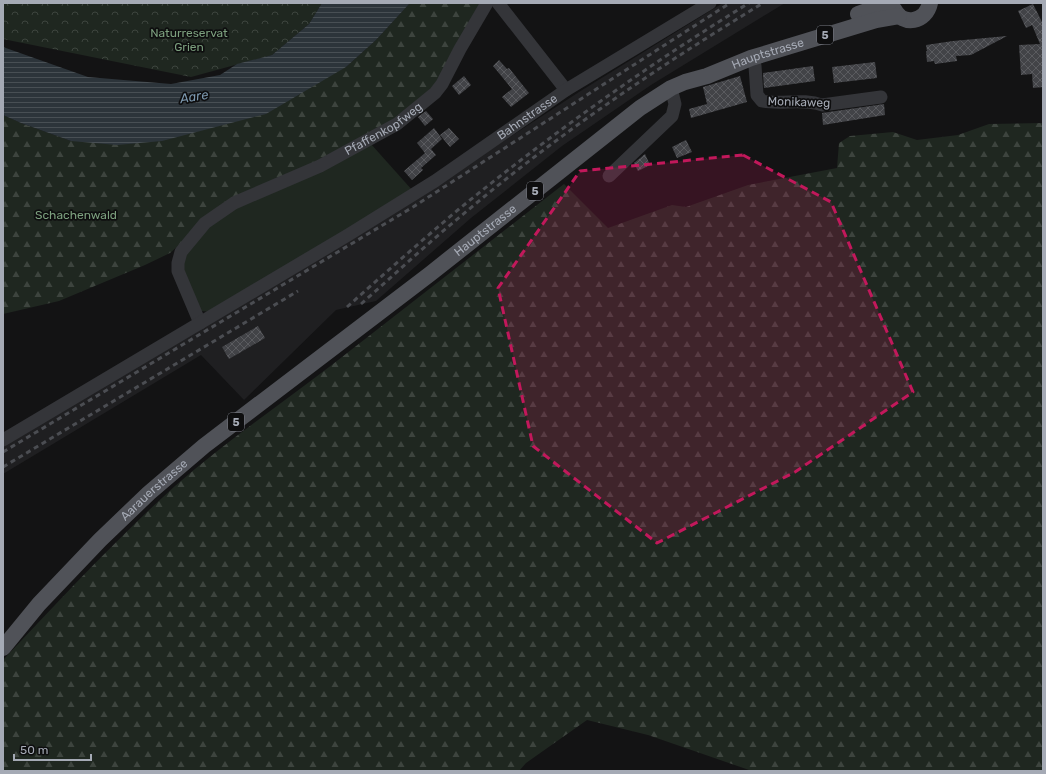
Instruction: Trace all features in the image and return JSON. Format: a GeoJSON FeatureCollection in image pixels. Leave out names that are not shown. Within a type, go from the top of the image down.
{"type":"FeatureCollection","features":[{"type":"Feature","properties":{"kind":"main road","name":"Hauptstrasse"},"geometry":{"type":"LineString","coordinates":[[326,354],[443,264],[626,118],[704,67],[752,48],[876,9],[889,3]]}},
{"type":"Feature","properties":{"kind":"main road","name":"Hauptstrasse"},"geometry":{"type":"LineString","coordinates":[[678,85],[706,76],[751,58],[883,18],[896,10],[909,20],[920,18],[925,14],[931,3]]}},
{"type":"Feature","properties":{"kind":"main road","name":"Aarauerstrasse"},"geometry":{"type":"LineString","coordinates":[[3,648],[39,604],[100,540],[149,493],[204,446],[326,354]]}},
{"type":"Feature","properties":{"kind":"street","name":"Pfaffenkopfweg"},"geometry":{"type":"LineString","coordinates":[[200,323],[178,271],[178,263],[181,252],[205,223],[234,203],[320,166],[397,124],[435,92],[442,84],[460,49],[487,3]]}},
{"type":"Feature","properties":{"kind":"street"},"geometry":{"type":"LineString","coordinates":[[498,3],[566,90]]}},
{"type":"Feature","properties":{"kind":"street","name":"Bahnstrasse"},"geometry":{"type":"LineString","coordinates":[[3,440],[348,235],[435,181],[566,90],[710,3]]}},
{"type":"Feature","properties":{"kind":"street","name":"Monikaweg"},"geometry":{"type":"LineString","coordinates":[[751,58],[755,66],[757,95],[762,101],[803,102],[822,105],[882,97]]}},
{"type":"Feature","properties":{"kind":"street"},"geometry":{"type":"LineString","coordinates":[[610,176],[672,116],[678,85]]}},
{"type":"Feature","properties":{"kind":"highlighted area"},"geometry":{"type":"Polygon","coordinates":[[[743,155],[831,202],[913,392],[795,472],[657,543],[533,446],[498,288],[580,171],[743,155]]]}},
{"type":"Feature","properties":{"kind":"shaded area"},"geometry":{"type":"Polygon","coordinates":[[[723,3],[785,3],[651,85],[562,146],[471,218],[376,301],[336,310],[244,400],[201,355],[3,474],[3,444],[459,170],[579,92],[723,3]]]}},
{"type":"Feature","properties":{"kind":"green space","name":"Naturreservat Grien"},"geometry":{"type":"Polygon","coordinates":[[[3,3],[322,3],[309,24],[272,55],[191,77],[3,39],[3,3]]]}},
{"type":"Feature","properties":{"kind":"green space","name":"Schachenwald"},"geometry":{"type":"Polygon","coordinates":[[[410,3],[487,3],[441,79],[397,120],[214,214],[170,253],[59,301],[3,314],[3,115],[71,141],[346,67],[376,40],[410,3]]]}},
{"type":"Feature","properties":{"kind":"green space"},"geometry":{"type":"Polygon","coordinates":[[[1043,123],[1043,771],[752,771],[648,735],[587,720],[526,763],[519,771],[3,771],[3,660],[66,594],[130,528],[194,470],[564,184],[608,228],[672,205],[686,207],[748,185],[837,168],[839,143],[850,136],[893,132],[917,140],[958,135],[989,124],[1043,123]]]}},
{"type":"Feature","properties":{"kind":"green space"},"geometry":{"type":"Polygon","coordinates":[[[371,144],[413,191],[211,312],[201,311],[182,270],[184,252],[196,238],[231,209],[371,144]]]}},
{"type":"Feature","properties":{"kind":"water","name":"Aare"},"geometry":{"type":"Polygon","coordinates":[[[322,3],[410,3],[376,40],[346,67],[266,114],[162,141],[117,145],[71,141],[3,115],[3,47],[88,77],[171,84],[220,75],[237,64],[272,55],[309,24],[322,3]]]}},
{"type":"Feature","properties":{"kind":"building"},"geometry":{"type":"Polygon","coordinates":[[[1033,4],[1043,24],[1043,87],[1033,88],[1032,74],[1021,75],[1019,45],[1040,44],[1032,25],[1026,28],[1018,11],[1033,4]]]}},
{"type":"Feature","properties":{"kind":"building"},"geometry":{"type":"Polygon","coordinates":[[[1007,36],[971,55],[956,56],[957,61],[935,64],[934,61],[927,62],[926,45],[1007,36]]]}},
{"type":"Feature","properties":{"kind":"building"},"geometry":{"type":"Polygon","coordinates":[[[499,60],[507,69],[509,68],[529,93],[511,107],[502,97],[512,89],[493,66],[499,60]]]}},
{"type":"Feature","properties":{"kind":"building"},"geometry":{"type":"Polygon","coordinates":[[[875,62],[877,78],[834,83],[832,67],[875,62]]]}},
{"type":"Feature","properties":{"kind":"building"},"geometry":{"type":"Polygon","coordinates":[[[813,66],[815,81],[764,88],[763,73],[813,66]]]}},
{"type":"Feature","properties":{"kind":"building"},"geometry":{"type":"Polygon","coordinates":[[[464,76],[471,85],[459,95],[452,86],[464,76]]]}},
{"type":"Feature","properties":{"kind":"building"},"geometry":{"type":"Polygon","coordinates":[[[740,76],[747,102],[691,118],[689,109],[707,104],[703,87],[740,76]]]}},
{"type":"Feature","properties":{"kind":"building"},"geometry":{"type":"Polygon","coordinates":[[[884,104],[885,115],[823,125],[822,113],[884,104]]]}},
{"type":"Feature","properties":{"kind":"building"},"geometry":{"type":"Polygon","coordinates":[[[426,111],[433,119],[425,126],[418,117],[426,111]]]}},
{"type":"Feature","properties":{"kind":"building"},"geometry":{"type":"Polygon","coordinates":[[[434,128],[442,139],[431,149],[436,155],[421,168],[423,170],[412,180],[404,171],[425,153],[417,143],[434,128]]]}},
{"type":"Feature","properties":{"kind":"building"},"geometry":{"type":"Polygon","coordinates":[[[449,128],[459,139],[450,147],[440,135],[449,128]]]}},
{"type":"Feature","properties":{"kind":"building"},"geometry":{"type":"Polygon","coordinates":[[[686,140],[692,152],[677,158],[672,147],[686,140]]]}},
{"type":"Feature","properties":{"kind":"building"},"geometry":{"type":"Polygon","coordinates":[[[645,154],[650,165],[638,171],[634,163],[645,154]]]}},
{"type":"Feature","properties":{"kind":"building"},"geometry":{"type":"Polygon","coordinates":[[[258,326],[265,338],[229,359],[222,347],[258,326]]]}},
{"type":"Feature","properties":{"kind":"railway"},"geometry":{"type":"LineString","coordinates":[[3,452],[413,207],[730,3]]}},
{"type":"Feature","properties":{"kind":"railway"},"geometry":{"type":"LineString","coordinates":[[347,307],[459,209],[529,154],[637,76],[749,3]]}},
{"type":"Feature","properties":{"kind":"railway"},"geometry":{"type":"LineString","coordinates":[[361,304],[448,227],[570,130],[646,77],[763,3]]}},
{"type":"Feature","properties":{"kind":"railway"},"geometry":{"type":"LineString","coordinates":[[3,467],[298,291]]}}]}
